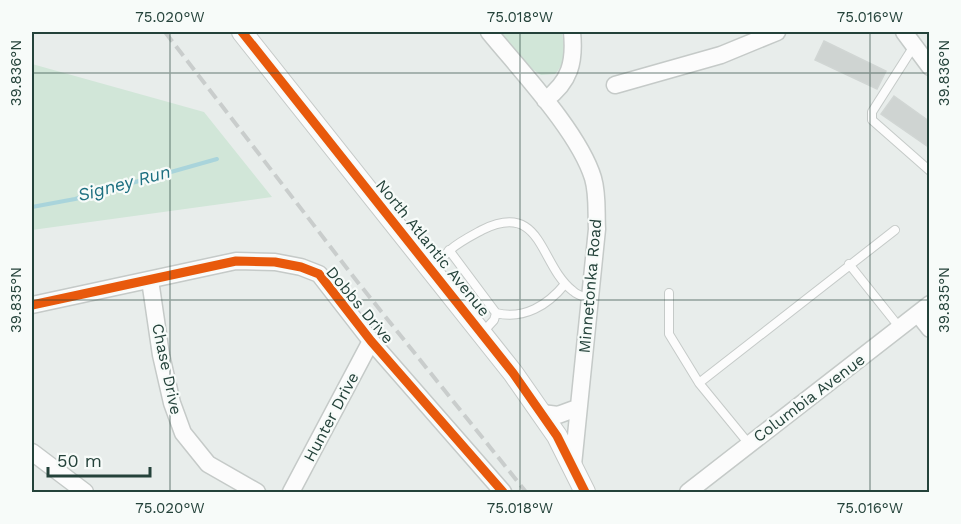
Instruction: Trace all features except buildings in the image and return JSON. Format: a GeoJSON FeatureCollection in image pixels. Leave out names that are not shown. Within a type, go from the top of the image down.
{"type":"FeatureCollection","features":[{"type":"Feature","properties":{"kind":"street","name":"North Atlantic Avenue"},"geometry":{"type":"LineString","coordinates":[[242,32],[482,333],[542,413],[573,465],[585,492]]}},
{"type":"Feature","properties":{"kind":"street","name":"Minnetonka Road"},"geometry":{"type":"LineString","coordinates":[[489,32],[545,100],[576,144],[592,178],[596,199],[597,229],[573,465]]}},
{"type":"Feature","properties":{"kind":"street"},"geometry":{"type":"LineString","coordinates":[[545,100],[560,90],[567,77],[573,60],[573,32]]}},
{"type":"Feature","properties":{"kind":"street"},"geometry":{"type":"LineString","coordinates":[[615,85],[721,55],[777,32]]}},
{"type":"Feature","properties":{"kind":"street"},"geometry":{"type":"LineString","coordinates":[[904,32],[930,67]]}},
{"type":"Feature","properties":{"kind":"street","name":"Dobbs Drive"},"geometry":{"type":"LineString","coordinates":[[32,305],[236,261],[275,262],[301,267],[319,274],[371,341],[503,492]]}},
{"type":"Feature","properties":{"kind":"street","name":"Chase Drive"},"geometry":{"type":"LineString","coordinates":[[150,280],[163,364],[172,402],[183,433],[208,464],[257,492]]}},
{"type":"Feature","properties":{"kind":"street"},"geometry":{"type":"LineString","coordinates":[[924,309],[930,329]]}},
{"type":"Feature","properties":{"kind":"street","name":"Columbia Avenue"},"geometry":{"type":"LineString","coordinates":[[688,492],[924,309]]}},
{"type":"Feature","properties":{"kind":"street","name":"Hunter Drive"},"geometry":{"type":"LineString","coordinates":[[291,492],[371,341]]}},
{"type":"Feature","properties":{"kind":"street"},"geometry":{"type":"LineString","coordinates":[[542,413],[558,415],[577,408]]}},
{"type":"Feature","properties":{"kind":"street"},"geometry":{"type":"LineString","coordinates":[[32,452],[85,492]]}},
{"type":"Feature","properties":{"kind":"lane"},"geometry":{"type":"LineString","coordinates":[[914,46],[872,112],[872,120],[930,171]]}},
{"type":"Feature","properties":{"kind":"lane"},"geometry":{"type":"LineString","coordinates":[[434,273],[449,250],[495,224],[512,222],[521,224],[530,231],[565,284],[573,292],[590,299]]}},
{"type":"Feature","properties":{"kind":"lane"},"geometry":{"type":"LineString","coordinates":[[699,383],[895,230]]}},
{"type":"Feature","properties":{"kind":"lane"},"geometry":{"type":"LineString","coordinates":[[449,250],[496,313],[508,316],[542,306],[565,284]]}},
{"type":"Feature","properties":{"kind":"lane"},"geometry":{"type":"LineString","coordinates":[[849,264],[900,329]]}},
{"type":"Feature","properties":{"kind":"lane"},"geometry":{"type":"LineString","coordinates":[[669,293],[669,334],[699,383],[749,444]]}},
{"type":"Feature","properties":{"kind":"lane"},"geometry":{"type":"LineString","coordinates":[[482,333],[494,320],[496,313]]}},
{"type":"Feature","properties":{"kind":"green space"},"geometry":{"type":"Polygon","coordinates":[[[500,32],[562,32],[564,54],[562,64],[555,74],[541,75],[529,67],[500,32]]]}},
{"type":"Feature","properties":{"kind":"green space"},"geometry":{"type":"Polygon","coordinates":[[[32,64],[204,112],[272,197],[32,230],[32,64]]]}},
{"type":"Feature","properties":{"kind":"waterway","name":"Signey Run"},"geometry":{"type":"LineString","coordinates":[[32,207],[75,199],[217,159]]}},
{"type":"Feature","properties":{"kind":"railway"},"geometry":{"type":"LineString","coordinates":[[165,32],[356,280],[526,492]]}},
{"type":"Feature","properties":{"kind":"cycle path"},"geometry":{"type":"LineString","coordinates":[[242,32],[513,373],[557,436],[585,492]]}},
{"type":"Feature","properties":{"kind":"cycle path"},"geometry":{"type":"LineString","coordinates":[[32,305],[236,261],[275,262],[301,267],[319,274],[371,341],[503,492]]}}]}
